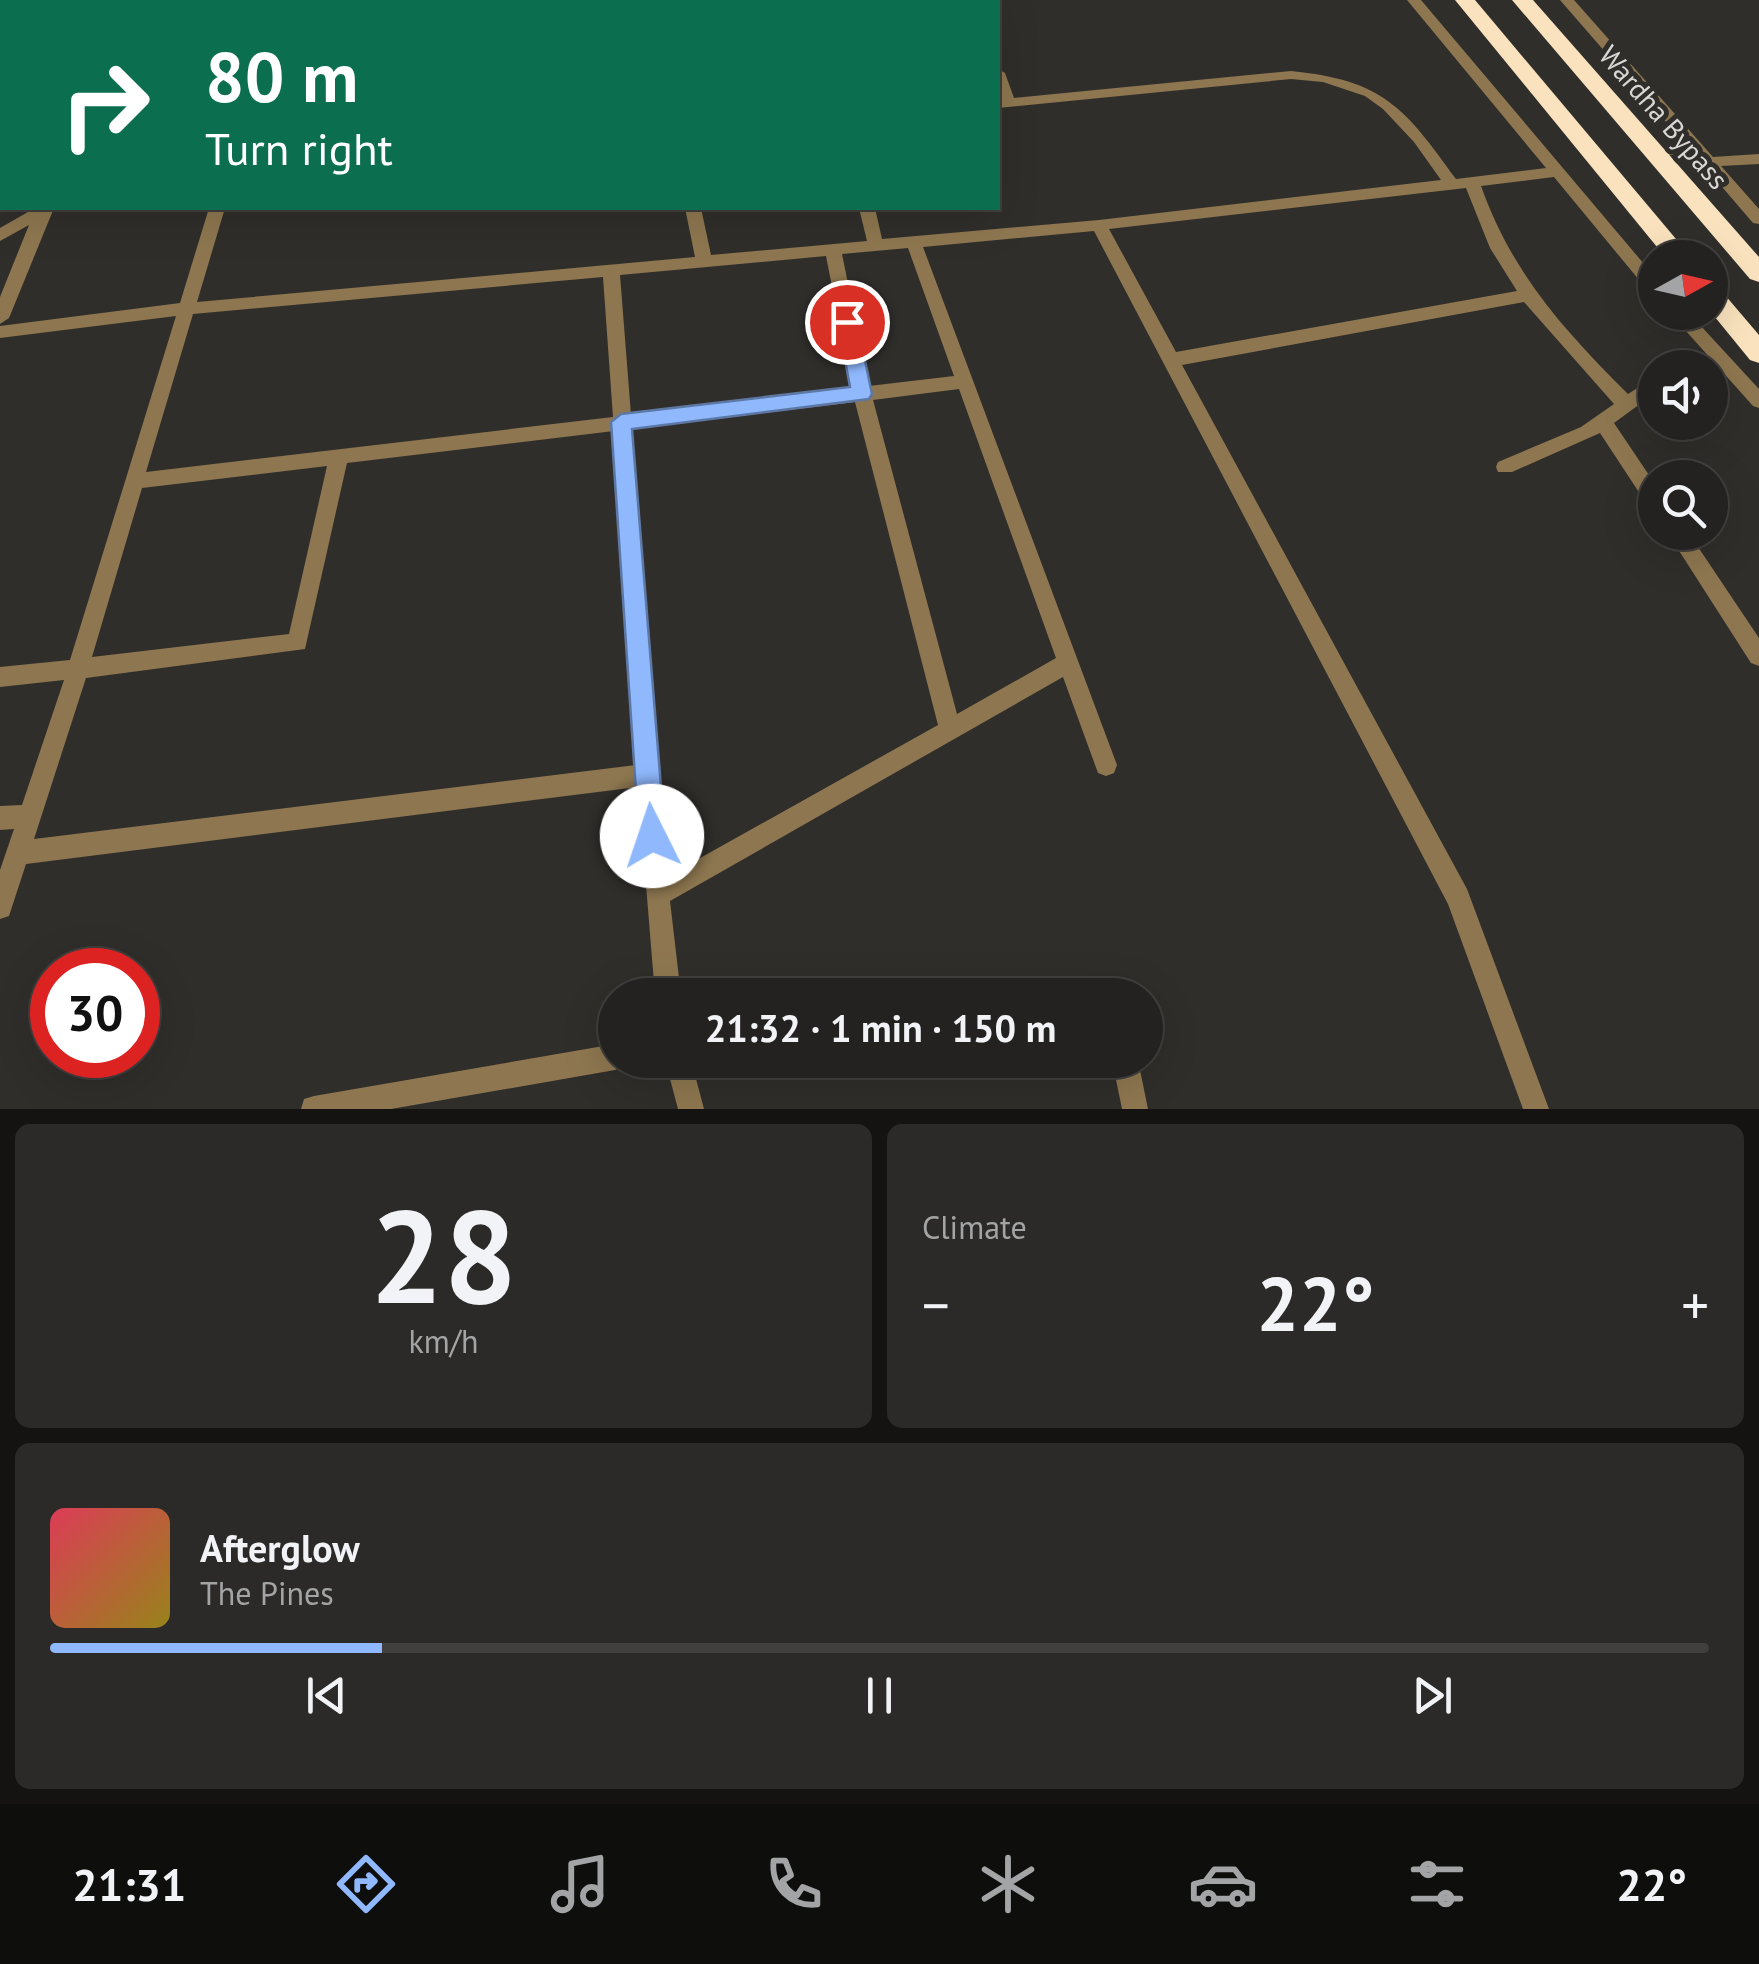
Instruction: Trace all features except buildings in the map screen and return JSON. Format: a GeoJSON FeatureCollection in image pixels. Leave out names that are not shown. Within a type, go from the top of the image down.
{"type":"FeatureCollection","features":[{"type":"Feature","properties":{"kind":"highway"},"geometry":{"type":"LineString","coordinates":[[1465,0],[1665,240]]}},
{"type":"Feature","properties":{"kind":"highway","name":"Wardha Bypass"},"geometry":{"type":"LineString","coordinates":[[1522,0],[1759,273]]}},
{"type":"Feature","properties":{"kind":"highway"},"geometry":{"type":"LineString","coordinates":[[1728,316],[1759,353]]}},
{"type":"Feature","properties":{"kind":"street"},"geometry":{"type":"LineString","coordinates":[[1414,0],[1638,268]]}},
{"type":"Feature","properties":{"kind":"street"},"geometry":{"type":"LineString","coordinates":[[1568,0],[1759,220]]}},
{"type":"Feature","properties":{"kind":"street"},"geometry":{"type":"LineString","coordinates":[[1003,104],[1292,75],[1324,76],[1354,84],[1384,100],[1406,121],[1452,184]]}},
{"type":"Feature","properties":{"kind":"street"},"geometry":{"type":"LineString","coordinates":[[1657,154],[1697,148]]}},
{"type":"Feature","properties":{"kind":"street"},"geometry":{"type":"LineString","coordinates":[[1710,162],[1759,159]]}},
{"type":"Feature","properties":{"kind":"street"},"geometry":{"type":"LineString","coordinates":[[0,332],[183,309],[1099,225],[1556,172]]}},
{"type":"Feature","properties":{"kind":"street"},"geometry":{"type":"LineString","coordinates":[[1472,183],[1493,244],[1526,296],[1624,402]]}},
{"type":"Feature","properties":{"kind":"street"},"geometry":{"type":"LineString","coordinates":[[0,235],[41,210]]}},
{"type":"Feature","properties":{"kind":"street"},"geometry":{"type":"LineString","coordinates":[[0,318],[43,210]]}},
{"type":"Feature","properties":{"kind":"street"},"geometry":{"type":"LineString","coordinates":[[0,907],[78,669],[183,309],[216,210]]}},
{"type":"Feature","properties":{"kind":"street"},"geometry":{"type":"LineString","coordinates":[[694,210],[704,263]]}},
{"type":"Feature","properties":{"kind":"street"},"geometry":{"type":"LineString","coordinates":[[867,210],[876,246]]}},
{"type":"Feature","properties":{"kind":"street"},"geometry":{"type":"LineString","coordinates":[[1099,225],[1458,898],[1536,1109]]}},
{"type":"Feature","properties":{"kind":"street"},"geometry":{"type":"LineString","coordinates":[[914,243],[1106,765]]}},
{"type":"Feature","properties":{"kind":"street"},"geometry":{"type":"LineString","coordinates":[[833,250],[862,394],[950,730]]}},
{"type":"Feature","properties":{"kind":"street"},"geometry":{"type":"LineString","coordinates":[[611,270],[666,978]]}},
{"type":"Feature","properties":{"kind":"street"},"geometry":{"type":"LineString","coordinates":[[1171,360],[1526,296]]}},
{"type":"Feature","properties":{"kind":"street"},"geometry":{"type":"LineString","coordinates":[[1728,376],[1759,401]]}},
{"type":"Feature","properties":{"kind":"street"},"geometry":{"type":"LineString","coordinates":[[134,481],[964,382]]}},
{"type":"Feature","properties":{"kind":"street"},"geometry":{"type":"LineString","coordinates":[[1505,467],[1569,441],[1638,394]]}},
{"type":"Feature","properties":{"kind":"street"},"geometry":{"type":"LineString","coordinates":[[1602,420],[1638,474]]}},
{"type":"Feature","properties":{"kind":"street"},"geometry":{"type":"LineString","coordinates":[[0,677],[298,642],[339,456]]}},
{"type":"Feature","properties":{"kind":"street"},"geometry":{"type":"LineString","coordinates":[[1689,550],[1759,656]]}},
{"type":"Feature","properties":{"kind":"street"},"geometry":{"type":"LineString","coordinates":[[657,895],[1067,662]]}},
{"type":"Feature","properties":{"kind":"street"},"geometry":{"type":"LineString","coordinates":[[18,853],[648,776]]}},
{"type":"Feature","properties":{"kind":"street"},"geometry":{"type":"LineString","coordinates":[[0,818],[30,816]]}},
{"type":"Feature","properties":{"kind":"street"},"geometry":{"type":"LineString","coordinates":[[314,1109],[598,1060]]}},
{"type":"Feature","properties":{"kind":"street"},"geometry":{"type":"LineString","coordinates":[[683,1078],[691,1109]]}},
{"type":"Feature","properties":{"kind":"street"},"geometry":{"type":"LineString","coordinates":[[1129,1078],[1135,1109]]}},
{"type":"Feature","properties":{"kind":"route"},"geometry":{"type":"LineString","coordinates":[[652,836],[621,422],[862,394],[847,322]]}}]}
